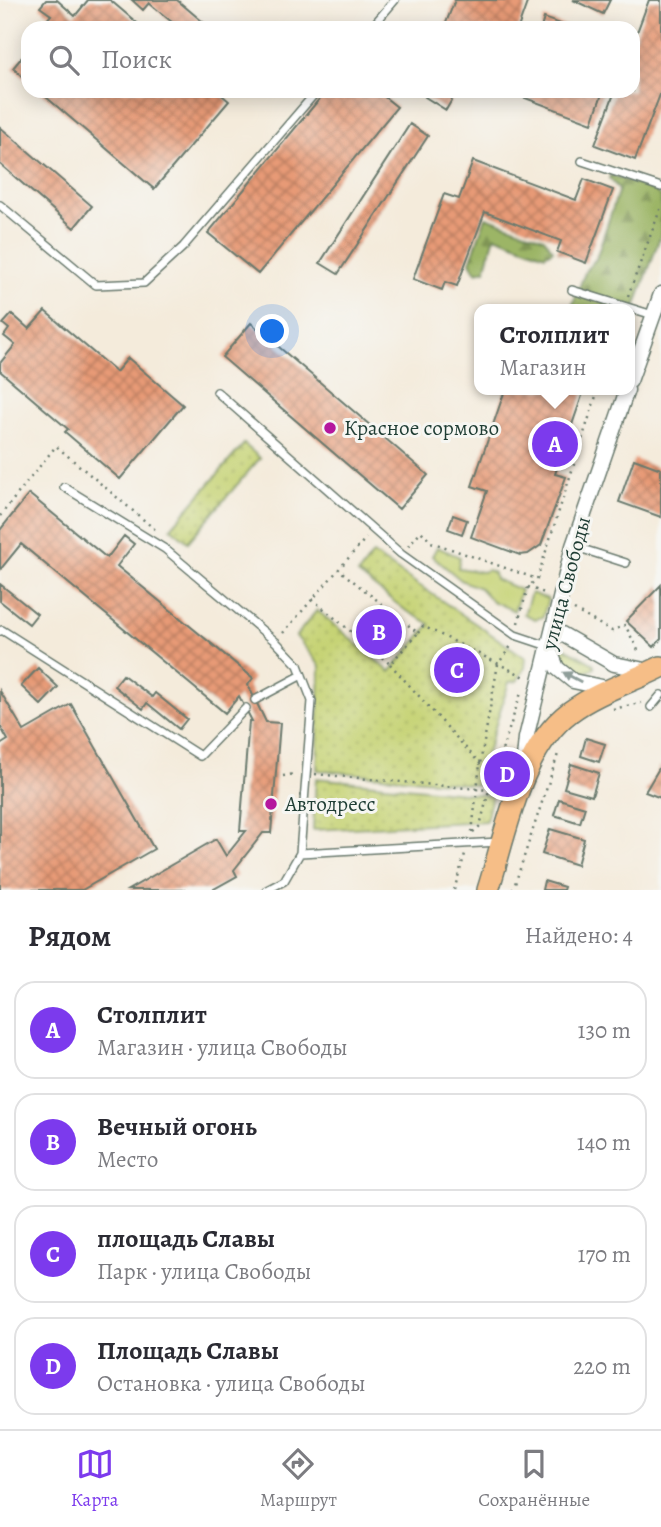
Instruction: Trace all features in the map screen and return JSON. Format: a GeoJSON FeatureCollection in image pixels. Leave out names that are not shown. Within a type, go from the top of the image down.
{"type":"FeatureCollection","features":[{"type":"Feature","properties":{"kind":"main road","name":"улица Свободы"},"geometry":{"type":"LineString","coordinates":[[488,890],[522,781],[546,736],[569,713],[610,699],[652,669]]}},
{"type":"Feature","properties":{"kind":"street"},"geometry":{"type":"LineString","coordinates":[[635,365],[661,294]]}},
{"type":"Feature","properties":{"kind":"street","name":"улица Свободы"},"geometry":{"type":"LineString","coordinates":[[522,781],[526,738],[573,546],[625,395]]}},
{"type":"Feature","properties":{"kind":"street"},"geometry":{"type":"LineString","coordinates":[[553,629],[614,664],[652,669]]}},
{"type":"Feature","properties":{"kind":"street"},"geometry":{"type":"LineString","coordinates":[[548,646],[557,668],[573,681],[610,699]]}},
{"type":"Feature","properties":{"kind":"lane"},"geometry":{"type":"LineString","coordinates":[[376,21],[395,0]]}},
{"type":"Feature","properties":{"kind":"lane"},"geometry":{"type":"LineString","coordinates":[[0,205],[96,285],[144,283],[183,247],[311,98]]}},
{"type":"Feature","properties":{"kind":"lane"},"geometry":{"type":"LineString","coordinates":[[582,160],[661,187]]}},
{"type":"Feature","properties":{"kind":"lane"},"geometry":{"type":"LineString","coordinates":[[572,290],[618,304]]}},
{"type":"Feature","properties":{"kind":"lane"},"geometry":{"type":"LineString","coordinates":[[635,309],[654,316]]}},
{"type":"Feature","properties":{"kind":"lane"},"geometry":{"type":"LineString","coordinates":[[217,392],[401,554],[515,635],[548,646]]}},
{"type":"Feature","properties":{"kind":"lane"},"geometry":{"type":"LineString","coordinates":[[64,486],[165,549],[276,642],[298,665],[312,702],[300,853],[284,881],[267,890]]}},
{"type":"Feature","properties":{"kind":"lane"},"geometry":{"type":"LineString","coordinates":[[573,546],[626,564]]}},
{"type":"Feature","properties":{"kind":"lane"},"geometry":{"type":"LineString","coordinates":[[0,631],[86,681],[200,756],[246,708]]}},
{"type":"Feature","properties":{"kind":"lane"},"geometry":{"type":"LineString","coordinates":[[256,700],[302,675]]}},
{"type":"Feature","properties":{"kind":"lane"},"geometry":{"type":"LineString","coordinates":[[651,706],[661,695]]}},
{"type":"Feature","properties":{"kind":"lane"},"geometry":{"type":"LineString","coordinates":[[300,853],[503,842]]}},
{"type":"Feature","properties":{"kind":"path"},"geometry":{"type":"LineString","coordinates":[[626,304],[661,207]]}},
{"type":"Feature","properties":{"kind":"path"},"geometry":{"type":"LineString","coordinates":[[515,635],[528,587],[537,579],[596,395]]}},
{"type":"Feature","properties":{"kind":"path"},"geometry":{"type":"LineString","coordinates":[[401,554],[421,531],[430,542],[537,579]]}},
{"type":"Feature","properties":{"kind":"path"},"geometry":{"type":"LineString","coordinates":[[276,642],[365,538],[375,545]]}},
{"type":"Feature","properties":{"kind":"path"},"geometry":{"type":"LineString","coordinates":[[338,569],[418,633]]}},
{"type":"Feature","properties":{"kind":"path"},"geometry":{"type":"LineString","coordinates":[[528,587],[560,598],[571,608],[612,631],[625,625],[652,669]]}},
{"type":"Feature","properties":{"kind":"path"},"geometry":{"type":"LineString","coordinates":[[312,599],[390,664],[494,778]]}},
{"type":"Feature","properties":{"kind":"path"},"geometry":{"type":"LineString","coordinates":[[390,664],[424,626],[526,677]]}},
{"type":"Feature","properties":{"kind":"path"},"geometry":{"type":"LineString","coordinates":[[472,833],[480,764],[498,664],[511,648]]}},
{"type":"Feature","properties":{"kind":"path"},"geometry":{"type":"LineString","coordinates":[[283,776],[307,773],[489,790],[522,690]]}},
{"type":"Feature","properties":{"kind":"path"},"geometry":{"type":"LineString","coordinates":[[610,699],[648,702],[651,706]]}},
{"type":"Feature","properties":{"kind":"path"},"geometry":{"type":"LineString","coordinates":[[513,890],[560,748]]}},
{"type":"Feature","properties":{"kind":"green space"},"geometry":{"type":"Polygon","coordinates":[[[611,175],[655,191],[661,197],[661,234],[635,308],[635,304],[573,304],[586,270],[596,259],[619,189],[609,178],[611,175]]]}},
{"type":"Feature","properties":{"kind":"green space"},"geometry":{"type":"Polygon","coordinates":[[[486,217],[544,238],[553,250],[545,255],[495,236],[485,270],[476,272],[470,262],[486,217]]]}},
{"type":"Feature","properties":{"kind":"green space"},"geometry":{"type":"Polygon","coordinates":[[[244,444],[260,458],[188,542],[171,528],[244,444]]]}},
{"type":"Feature","properties":{"kind":"green space"},"geometry":{"type":"Polygon","coordinates":[[[437,547],[460,557],[458,568],[482,572],[488,570],[494,573],[495,579],[521,590],[514,611],[492,601],[480,588],[462,581],[432,556],[437,547]]]}},
{"type":"Feature","properties":{"kind":"green space"},"geometry":{"type":"Polygon","coordinates":[[[373,554],[526,658],[525,668],[517,681],[509,682],[477,785],[317,770],[320,666],[296,636],[317,610],[390,672],[430,624],[405,610],[358,574],[373,554]]]}},
{"type":"Feature","properties":{"kind":"green space"},"geometry":{"type":"Polygon","coordinates":[[[531,593],[548,599],[543,617],[535,619],[524,614],[531,593]]]}},
{"type":"Feature","properties":{"kind":"green space"},"geometry":{"type":"Polygon","coordinates":[[[563,647],[594,664],[594,668],[581,673],[564,669],[557,651],[563,647]]]}},
{"type":"Feature","properties":{"kind":"green space"},"geometry":{"type":"Polygon","coordinates":[[[316,778],[492,796],[486,821],[313,830],[316,778]]]}},
{"type":"Feature","properties":{"kind":"building"},"geometry":{"type":"Polygon","coordinates":[[[46,0],[57,0],[75,16],[88,0],[110,0],[135,21],[46,21],[51,15],[40,7],[46,0]]]}},
{"type":"Feature","properties":{"kind":"building"},"geometry":{"type":"Polygon","coordinates":[[[132,0],[177,0],[202,21],[171,21],[149,3],[143,10],[132,0]]]}},
{"type":"Feature","properties":{"kind":"building"},"geometry":{"type":"Polygon","coordinates":[[[455,0],[528,0],[520,21],[447,21],[455,0]]]}},
{"type":"Feature","properties":{"kind":"building"},"geometry":{"type":"Polygon","coordinates":[[[573,0],[610,0],[603,14],[573,0]]]}},
{"type":"Feature","properties":{"kind":"building"},"geometry":{"type":"Polygon","coordinates":[[[649,0],[661,0],[661,92],[635,160],[595,145],[612,98],[640,98],[640,24],[649,0]]]}},
{"type":"Feature","properties":{"kind":"building"},"geometry":{"type":"Polygon","coordinates":[[[21,58],[21,75],[13,68],[21,58]]]}},
{"type":"Feature","properties":{"kind":"building"},"geometry":{"type":"Polygon","coordinates":[[[47,98],[225,98],[229,101],[154,189],[47,98]]]}},
{"type":"Feature","properties":{"kind":"building"},"geometry":{"type":"Polygon","coordinates":[[[320,98],[386,98],[397,107],[258,274],[208,233],[320,98]]]}},
{"type":"Feature","properties":{"kind":"building"},"geometry":{"type":"Polygon","coordinates":[[[427,98],[453,98],[446,110],[427,98]]]}},
{"type":"Feature","properties":{"kind":"building"},"geometry":{"type":"Polygon","coordinates":[[[525,98],[601,98],[592,123],[525,98]]]}},
{"type":"Feature","properties":{"kind":"building"},"geometry":{"type":"Polygon","coordinates":[[[410,124],[428,136],[338,274],[320,263],[410,124]]]}},
{"type":"Feature","properties":{"kind":"building"},"geometry":{"type":"Polygon","coordinates":[[[0,127],[92,206],[74,228],[0,164],[0,127]]]}},
{"type":"Feature","properties":{"kind":"building"},"geometry":{"type":"Polygon","coordinates":[[[473,161],[576,200],[584,179],[613,190],[586,263],[557,252],[561,241],[485,212],[457,286],[445,282],[442,290],[413,279],[444,194],[459,199],[473,161]]]}},
{"type":"Feature","properties":{"kind":"building"},"geometry":{"type":"Polygon","coordinates":[[[45,311],[116,372],[128,358],[183,405],[120,479],[65,432],[68,429],[0,371],[0,363],[15,345],[4,336],[9,329],[3,324],[12,314],[29,329],[45,311]]]}},
{"type":"Feature","properties":{"kind":"building"},"geometry":{"type":"Polygon","coordinates":[[[251,323],[428,475],[399,509],[222,357],[251,323]]]}},
{"type":"Feature","properties":{"kind":"building"},"geometry":{"type":"Polygon","coordinates":[[[503,395],[582,395],[555,474],[566,477],[541,545],[528,554],[520,555],[471,537],[487,491],[472,486],[503,395]]]}},
{"type":"Feature","properties":{"kind":"building"},"geometry":{"type":"Polygon","coordinates":[[[634,459],[661,469],[661,517],[619,502],[634,459]]]}},
{"type":"Feature","properties":{"kind":"building"},"geometry":{"type":"Polygon","coordinates":[[[29,494],[107,558],[124,536],[134,544],[117,566],[253,678],[248,685],[266,722],[280,723],[271,833],[263,833],[234,870],[237,876],[212,890],[128,890],[216,839],[226,856],[246,831],[240,831],[249,721],[252,721],[239,696],[225,713],[21,544],[0,570],[0,530],[29,494]]]}},
{"type":"Feature","properties":{"kind":"building"},"geometry":{"type":"Polygon","coordinates":[[[453,515],[467,520],[462,534],[448,529],[453,515]]]}},
{"type":"Feature","properties":{"kind":"building"},"geometry":{"type":"Polygon","coordinates":[[[0,584],[37,614],[29,624],[0,601],[0,584]]]}},
{"type":"Feature","properties":{"kind":"building"},"geometry":{"type":"Polygon","coordinates":[[[661,585],[661,639],[654,647],[626,621],[661,585]]]}},
{"type":"Feature","properties":{"kind":"building"},"geometry":{"type":"Polygon","coordinates":[[[38,668],[58,687],[41,705],[21,686],[38,668]]]}},
{"type":"Feature","properties":{"kind":"building"},"geometry":{"type":"Polygon","coordinates":[[[123,675],[152,697],[155,693],[187,719],[179,729],[147,703],[143,709],[114,686],[123,675]]]}},
{"type":"Feature","properties":{"kind":"building"},"geometry":{"type":"Polygon","coordinates":[[[0,691],[24,731],[71,704],[154,849],[82,890],[0,890],[0,745],[8,740],[0,726],[0,691]]]}},
{"type":"Feature","properties":{"kind":"building"},"geometry":{"type":"Polygon","coordinates":[[[586,738],[605,744],[599,762],[581,756],[586,738]]]}},
{"type":"Feature","properties":{"kind":"building"},"geometry":{"type":"Polygon","coordinates":[[[571,764],[599,773],[592,796],[564,788],[571,764]]]}},
{"type":"Feature","properties":{"kind":"building"},"geometry":{"type":"Polygon","coordinates":[[[661,765],[661,798],[645,792],[661,765]]]}},
{"type":"Feature","properties":{"kind":"building"},"geometry":{"type":"Polygon","coordinates":[[[559,799],[585,807],[580,823],[554,815],[559,799]]]}},
{"type":"Feature","properties":{"kind":"building"},"geometry":{"type":"Polygon","coordinates":[[[550,829],[584,839],[577,865],[542,854],[550,829]]]}},
{"type":"Feature","properties":{"kind":"building"},"geometry":{"type":"Polygon","coordinates":[[[544,881],[564,887],[563,890],[542,890],[544,881]]]}},
{"type":"Feature","properties":{"kind":"place","name":"Красное сормово"},"geometry":{"type":"Point","coordinates":[330,428]}},
{"type":"Feature","properties":{"kind":"place","name":"Столплит"},"geometry":{"type":"Point","coordinates":[555,444]}},
{"type":"Feature","properties":{"kind":"place","name":"Вечный огонь"},"geometry":{"type":"Point","coordinates":[379,632]}},
{"type":"Feature","properties":{"kind":"place","name":"площадь Славы"},"geometry":{"type":"Point","coordinates":[457,670]}},
{"type":"Feature","properties":{"kind":"place","name":"Площадь Славы"},"geometry":{"type":"Point","coordinates":[507,774]}},
{"type":"Feature","properties":{"kind":"place","name":"Автодресс"},"geometry":{"type":"Point","coordinates":[271,804]}}]}
